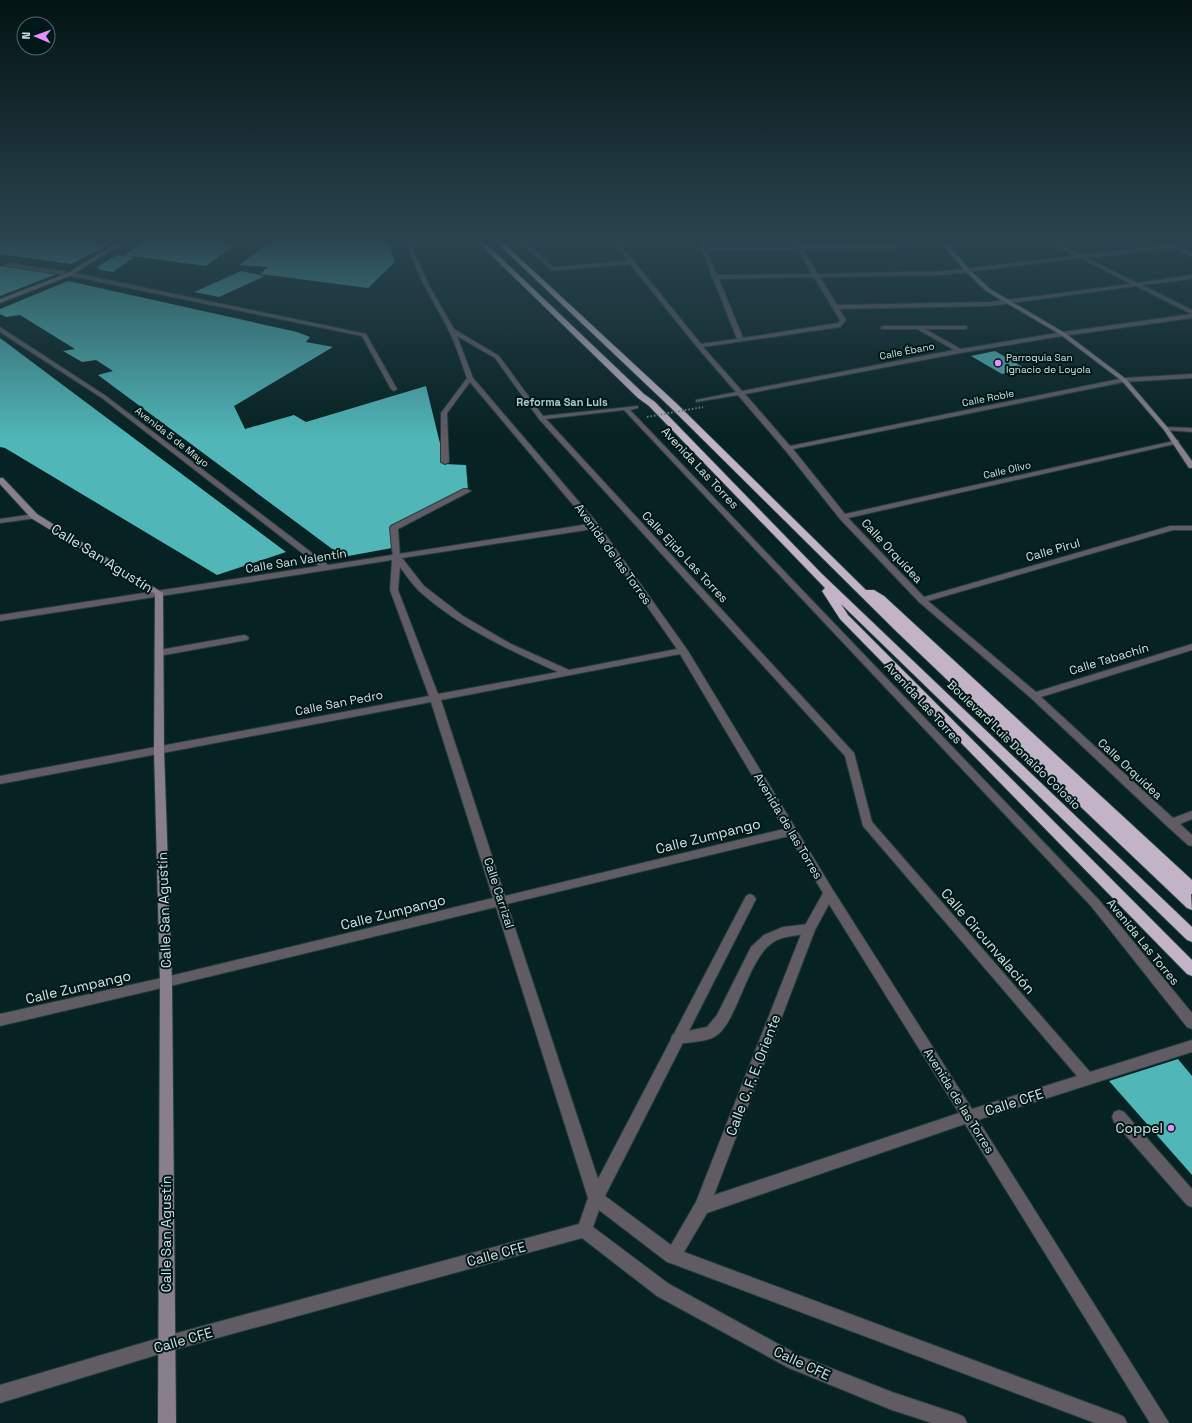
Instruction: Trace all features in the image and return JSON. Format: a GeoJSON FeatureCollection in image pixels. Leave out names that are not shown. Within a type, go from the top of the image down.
{"type":"FeatureCollection","features":[{"type":"Feature","properties":{"kind":"highway","name":"Avenida Las Torres"},"geometry":{"type":"LineString","coordinates":[[547,305],[641,396],[652,404],[817,575]]}},
{"type":"Feature","properties":{"kind":"highway","name":"Avenida Las Torres"},"geometry":{"type":"LineString","coordinates":[[566,305],[672,405],[844,575]]}},
{"type":"Feature","properties":{"kind":"highway","name":"Boulevard Luis Donaldo Colosio"},"geometry":{"type":"LineString","coordinates":[[817,575],[1192,936]]}},
{"type":"Feature","properties":{"kind":"highway"},"geometry":{"type":"LineString","coordinates":[[817,575],[844,617],[1192,970]]}},
{"type":"Feature","properties":{"kind":"highway","name":"Boulevard Luis Donaldo Colosio"},"geometry":{"type":"LineString","coordinates":[[844,575],[1192,904]]}},
{"type":"Feature","properties":{"kind":"highway"},"geometry":{"type":"LineString","coordinates":[[844,575],[880,598],[1192,889]]}},
{"type":"Feature","properties":{"kind":"street"},"geometry":{"type":"LineString","coordinates":[[221,305],[364,335],[394,389]]}},
{"type":"Feature","properties":{"kind":"street","name":"Avenida de las Torres"},"geometry":{"type":"LineString","coordinates":[[438,305],[452,330],[470,378],[595,526],[683,651],[828,893],[1160,1423]]}},
{"type":"Feature","properties":{"kind":"street","name":"Calle Orquídea"},"geometry":{"type":"LineString","coordinates":[[666,305],[699,346],[788,448],[843,517],[922,600],[1034,696],[1192,842]]}},
{"type":"Feature","properties":{"kind":"street"},"geometry":{"type":"LineString","coordinates":[[726,305],[741,340]]}},
{"type":"Feature","properties":{"kind":"street"},"geometry":{"type":"LineString","coordinates":[[835,307],[917,305]]}},
{"type":"Feature","properties":{"kind":"street"},"geometry":{"type":"LineString","coordinates":[[1015,305],[1063,334],[1124,380],[1166,429],[1192,466]]}},
{"type":"Feature","properties":{"kind":"street"},"geometry":{"type":"LineString","coordinates":[[1179,305],[1192,312]]}},
{"type":"Feature","properties":{"kind":"street"},"geometry":{"type":"LineString","coordinates":[[699,346],[840,326],[843,320],[835,307]]}},
{"type":"Feature","properties":{"kind":"street","name":"Calle Ébano"},"geometry":{"type":"LineString","coordinates":[[698,401],[1063,334],[1192,316]]}},
{"type":"Feature","properties":{"kind":"street"},"geometry":{"type":"LineString","coordinates":[[884,328],[965,327]]}},
{"type":"Feature","properties":{"kind":"street","name":"Avenida 5 de Mayo"},"geometry":{"type":"LineString","coordinates":[[0,328],[104,397],[327,568]]}},
{"type":"Feature","properties":{"kind":"street"},"geometry":{"type":"LineString","coordinates":[[919,328],[960,352]]}},
{"type":"Feature","properties":{"kind":"street","name":"Calle Ejido Las Torres"},"geometry":{"type":"LineString","coordinates":[[452,330],[497,357],[541,418],[850,755],[867,823]]}},
{"type":"Feature","properties":{"kind":"street","name":"Calle Roble"},"geometry":{"type":"LineString","coordinates":[[788,448],[1124,380],[1192,376]]}},
{"type":"Feature","properties":{"kind":"street"},"geometry":{"type":"LineString","coordinates":[[445,462],[444,413],[470,378]]}},
{"type":"Feature","properties":{"kind":"street","name":"Avenida Las Torres"},"geometry":{"type":"LineString","coordinates":[[541,418],[630,407],[1095,903],[1192,1023]]}},
{"type":"Feature","properties":{"kind":"street"},"geometry":{"type":"LineString","coordinates":[[1166,429],[1192,430]]}},
{"type":"Feature","properties":{"kind":"street","name":"Calle Olivo"},"geometry":{"type":"LineString","coordinates":[[843,517],[1175,442]]}},
{"type":"Feature","properties":{"kind":"street","name":"Calle San Agustín"},"geometry":{"type":"LineString","coordinates":[[0,480],[34,516],[159,593],[158,750],[166,982],[167,1423]]}},
{"type":"Feature","properties":{"kind":"street","name":"Calle Carrizal"},"geometry":{"type":"LineString","coordinates":[[467,491],[394,528],[396,557],[394,590],[435,698],[502,902],[596,1198]]}},
{"type":"Feature","properties":{"kind":"street"},"geometry":{"type":"LineString","coordinates":[[0,521],[34,516]]}},
{"type":"Feature","properties":{"kind":"street","name":"Calle San Valentín"},"geometry":{"type":"LineString","coordinates":[[0,618],[595,526]]}},
{"type":"Feature","properties":{"kind":"street","name":"Calle Pirul"},"geometry":{"type":"LineString","coordinates":[[922,600],[1172,528],[1192,528]]}},
{"type":"Feature","properties":{"kind":"street"},"geometry":{"type":"LineString","coordinates":[[396,557],[421,588],[460,618],[508,646],[569,673]]}},
{"type":"Feature","properties":{"kind":"street"},"geometry":{"type":"LineString","coordinates":[[159,653],[244,638]]}},
{"type":"Feature","properties":{"kind":"street","name":"Calle Tabachín"},"geometry":{"type":"LineString","coordinates":[[1034,696],[1192,647]]}},
{"type":"Feature","properties":{"kind":"street","name":"Calle San Pedro"},"geometry":{"type":"LineString","coordinates":[[0,780],[683,651]]}},
{"type":"Feature","properties":{"kind":"street"},"geometry":{"type":"LineString","coordinates":[[1171,823],[1192,815]]}},
{"type":"Feature","properties":{"kind":"street","name":"Calle Circunvalación"},"geometry":{"type":"LineString","coordinates":[[867,823],[1088,1079]]}},
{"type":"Feature","properties":{"kind":"street","name":"Calle Zumpango"},"geometry":{"type":"LineString","coordinates":[[0,1020],[502,902],[792,831]]}},
{"type":"Feature","properties":{"kind":"street","name":"Calle C. F. E. Oriente"},"geometry":{"type":"LineString","coordinates":[[673,1256],[702,1207],[809,929],[828,893]]}},
{"type":"Feature","properties":{"kind":"street"},"geometry":{"type":"LineString","coordinates":[[584,1230],[596,1198],[750,899]]}},
{"type":"Feature","properties":{"kind":"street"},"geometry":{"type":"LineString","coordinates":[[678,1038],[711,1032],[722,1019],[755,951],[768,939],[783,932],[809,929]]}},
{"type":"Feature","properties":{"kind":"street","name":"Calle CFE"},"geometry":{"type":"LineString","coordinates":[[702,1207],[969,1116],[1192,1046]]}},
{"type":"Feature","properties":{"kind":"street"},"geometry":{"type":"LineString","coordinates":[[1119,1117],[1192,1200]]}},
{"type":"Feature","properties":{"kind":"street"},"geometry":{"type":"LineString","coordinates":[[596,1198],[673,1256],[1118,1423]]}},
{"type":"Feature","properties":{"kind":"street","name":"Calle CFE"},"geometry":{"type":"LineString","coordinates":[[0,1394],[166,1344],[584,1230],[663,1290],[795,1362],[892,1401],[958,1423]]}},
{"type":"Feature","properties":{"kind":"path"},"geometry":{"type":"LineString","coordinates":[[646,417],[703,407]]}},
{"type":"Feature","properties":{"kind":"building"},"geometry":{"type":"Polygon","coordinates":[[[9,305],[178,305],[297,332],[310,337],[306,342],[333,347],[234,406],[245,429],[294,415],[306,422],[426,386],[445,464],[466,465],[468,490],[392,527],[392,548],[343,557],[98,375],[113,371],[96,360],[82,362],[63,351],[75,349],[20,315],[6,317],[0,314],[0,309],[9,305]]]}},
{"type":"Feature","properties":{"kind":"building"},"geometry":{"type":"Polygon","coordinates":[[[0,338],[286,552],[217,575],[5,448],[0,447],[0,338]]]}},
{"type":"Feature","properties":{"kind":"building","name":"Parroquia San Ignacio de Loyola"},"geometry":{"type":"Polygon","coordinates":[[[995,351],[1026,369],[1002,374],[971,356],[995,351]]]}},
{"type":"Feature","properties":{"kind":"building","name":"Coppel"},"geometry":{"type":"Polygon","coordinates":[[[1178,1059],[1192,1076],[1192,1175],[1109,1081],[1178,1059]]]}},
{"type":"Feature","properties":{"kind":"place","name":"Parroquia San Ignacio de Loyola"},"geometry":{"type":"Point","coordinates":[998,363]}},
{"type":"Feature","properties":{"kind":"place","name":"Coppel"},"geometry":{"type":"Point","coordinates":[1171,1128]}},
{"type":"Feature","properties":{"kind":"district","name":"Reforma San Luis"},"geometry":{"type":"Point","coordinates":[562,402]}}]}
